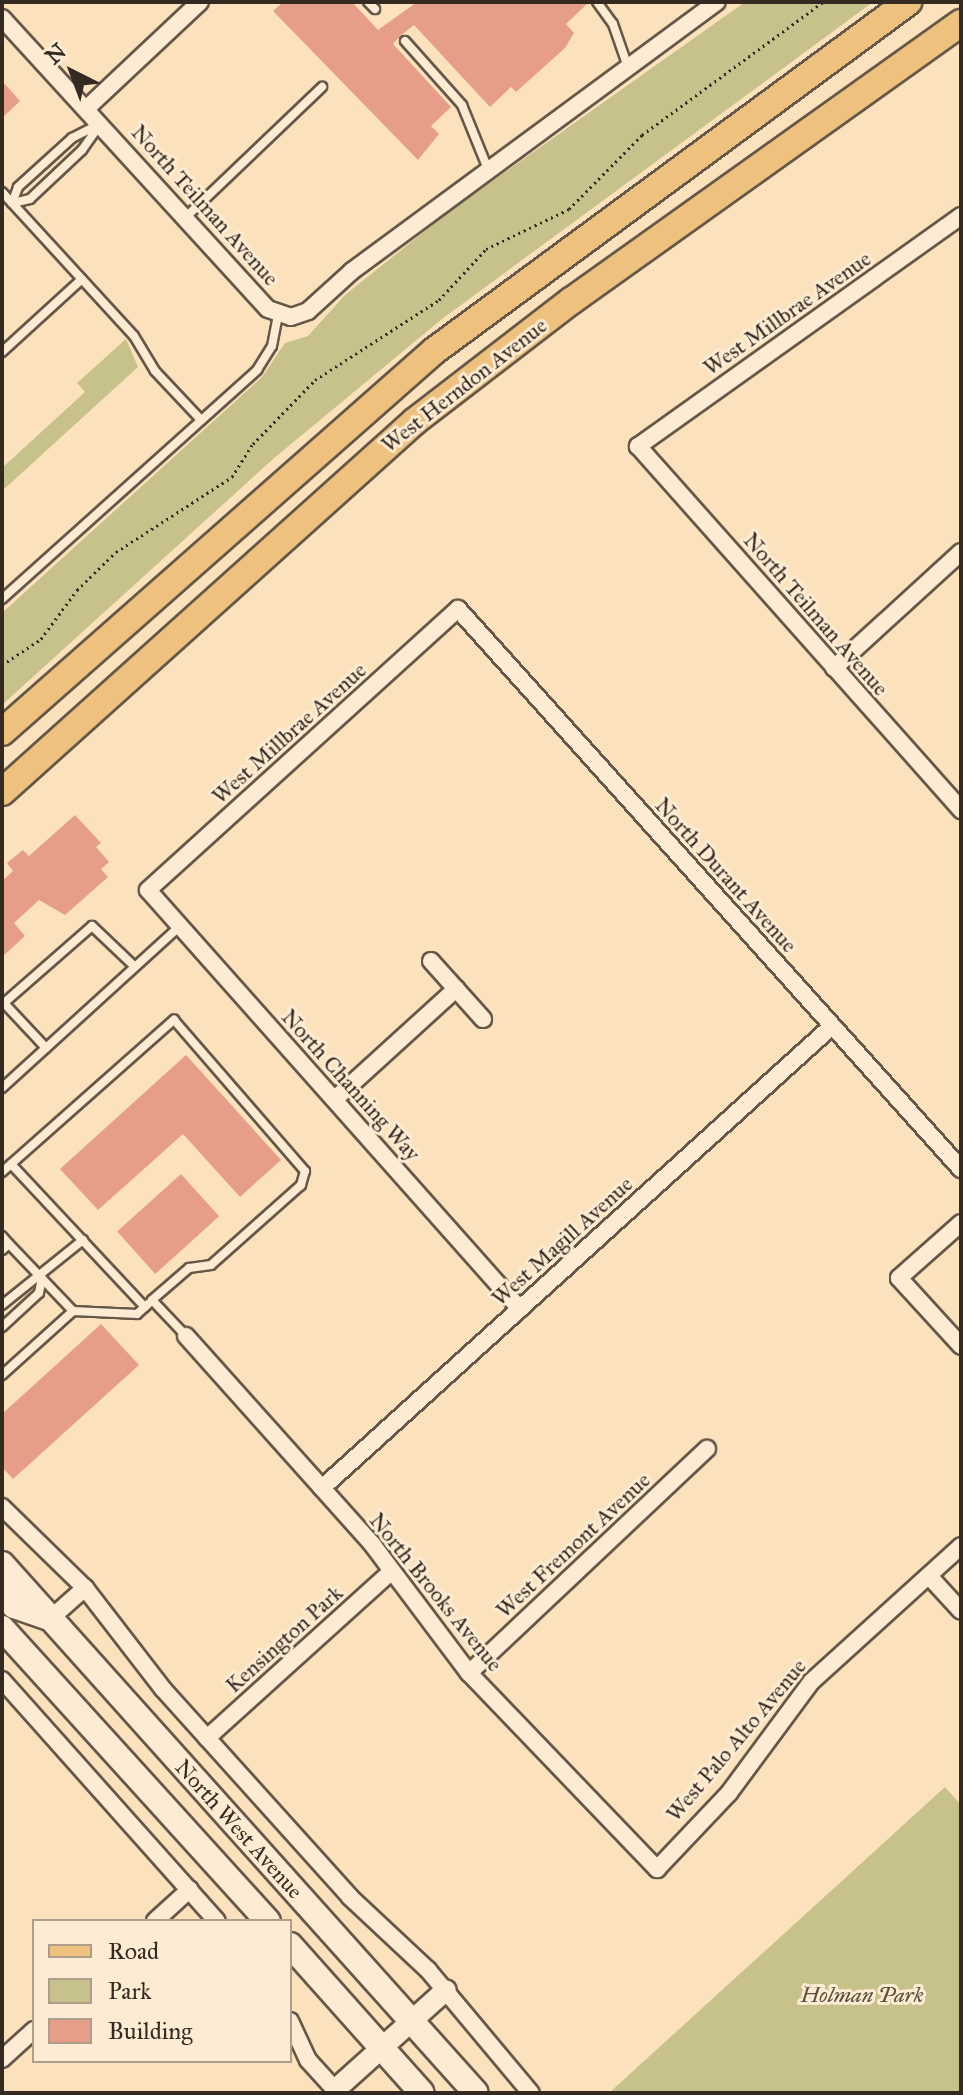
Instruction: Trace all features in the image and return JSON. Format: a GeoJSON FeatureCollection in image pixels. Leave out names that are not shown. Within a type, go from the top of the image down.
{"type":"FeatureCollection","features":[{"type":"Feature","properties":{"kind":"main road","name":"West Herndon Avenue"},"geometry":{"type":"LineString","coordinates":[[2,732],[434,351],[908,2]]}},
{"type":"Feature","properties":{"kind":"main road","name":"West Herndon Avenue"},"geometry":{"type":"LineString","coordinates":[[2,792],[426,413],[571,301],[961,23]]}},
{"type":"Feature","properties":{"kind":"main road","name":"North West Avenue"},"geometry":{"type":"LineString","coordinates":[[2,1564],[476,2093]]}},
{"type":"Feature","properties":{"kind":"main road"},"geometry":{"type":"LineString","coordinates":[[2,1593],[14,1606],[50,1619]]}},
{"type":"Feature","properties":{"kind":"main road","name":"North West Avenue"},"geometry":{"type":"LineString","coordinates":[[2,1628],[266,1919]]}},
{"type":"Feature","properties":{"kind":"main road"},"geometry":{"type":"LineString","coordinates":[[292,1947],[422,2093]]}},
{"type":"Feature","properties":{"kind":"street"},"geometry":{"type":"LineString","coordinates":[[87,108],[200,2]]}},
{"type":"Feature","properties":{"kind":"street"},"geometry":{"type":"LineString","coordinates":[[278,316],[308,311],[488,169],[717,2]]}},
{"type":"Feature","properties":{"kind":"street","name":"North Teilman Avenue"},"geometry":{"type":"LineString","coordinates":[[2,18],[278,316]]}},
{"type":"Feature","properties":{"kind":"street","name":"West Millbrae Avenue"},"geometry":{"type":"LineString","coordinates":[[638,446],[961,216]]}},
{"type":"Feature","properties":{"kind":"street","name":"North Teilman Avenue"},"geometry":{"type":"LineString","coordinates":[[638,446],[961,810]]}},
{"type":"Feature","properties":{"kind":"street"},"geometry":{"type":"LineString","coordinates":[[834,668],[961,552]]}},
{"type":"Feature","properties":{"kind":"street","name":"West Millbrae Avenue"},"geometry":{"type":"LineString","coordinates":[[148,890],[458,609]]}},
{"type":"Feature","properties":{"kind":"street","name":"North Durant Avenue"},"geometry":{"type":"LineString","coordinates":[[458,609],[961,1169]]}},
{"type":"Feature","properties":{"kind":"street","name":"North Channing Way"},"geometry":{"type":"LineString","coordinates":[[148,890],[520,1309]]}},
{"type":"Feature","properties":{"kind":"street"},"geometry":{"type":"LineString","coordinates":[[431,961],[483,1019]]}},
{"type":"Feature","properties":{"kind":"street"},"geometry":{"type":"LineString","coordinates":[[335,1099],[456,989]]}},
{"type":"Feature","properties":{"kind":"street","name":"West Magill Avenue"},"geometry":{"type":"LineString","coordinates":[[322,1488],[832,1026]]}},
{"type":"Feature","properties":{"kind":"street"},"geometry":{"type":"LineString","coordinates":[[961,1223],[899,1278],[961,1346]]}},
{"type":"Feature","properties":{"kind":"street","name":"North Brooks Avenue"},"geometry":{"type":"LineString","coordinates":[[186,1336],[322,1488],[469,1673],[657,1869]]}},
{"type":"Feature","properties":{"kind":"street","name":"West Fremont Avenue"},"geometry":{"type":"LineString","coordinates":[[469,1673],[707,1449]]}},
{"type":"Feature","properties":{"kind":"street"},"geometry":{"type":"LineString","coordinates":[[2,1507],[85,1588],[207,1738],[350,1897],[446,1990],[531,2093]]}},
{"type":"Feature","properties":{"kind":"street","name":"West Palo Alto Avenue"},"geometry":{"type":"LineString","coordinates":[[657,1869],[729,1793],[811,1682],[961,1546]]}},
{"type":"Feature","properties":{"kind":"street","name":"Kensington Park"},"geometry":{"type":"LineString","coordinates":[[207,1738],[391,1572]]}},
{"type":"Feature","properties":{"kind":"street"},"geometry":{"type":"LineString","coordinates":[[929,1576],[961,1611]]}},
{"type":"Feature","properties":{"kind":"street"},"geometry":{"type":"LineString","coordinates":[[50,1619],[85,1588]]}},
{"type":"Feature","properties":{"kind":"street"},"geometry":{"type":"LineString","coordinates":[[2,1680],[215,1919]]}},
{"type":"Feature","properties":{"kind":"street"},"geometry":{"type":"LineString","coordinates":[[157,1919],[190,1889]]}},
{"type":"Feature","properties":{"kind":"street"},"geometry":{"type":"LineString","coordinates":[[292,2025],[308,2060],[335,2092],[446,1990]]}},
{"type":"Feature","properties":{"kind":"street"},"geometry":{"type":"LineString","coordinates":[[2,2059],[32,2032]]}},
{"type":"Feature","properties":{"kind":"lane"},"geometry":{"type":"LineString","coordinates":[[597,2],[613,24],[628,67]]}},
{"type":"Feature","properties":{"kind":"lane"},"geometry":{"type":"LineString","coordinates":[[405,41],[462,105],[488,169]]}},
{"type":"Feature","properties":{"kind":"lane"},"geometry":{"type":"LineString","coordinates":[[187,216],[322,87]]}},
{"type":"Feature","properties":{"kind":"lane"},"geometry":{"type":"LineString","coordinates":[[12,203],[18,187],[72,138],[101,123]]}},
{"type":"Feature","properties":{"kind":"lane"},"geometry":{"type":"LineString","coordinates":[[12,203],[30,199],[82,150],[101,123]]}},
{"type":"Feature","properties":{"kind":"lane"},"geometry":{"type":"LineString","coordinates":[[2,192],[82,279],[201,420]]}},
{"type":"Feature","properties":{"kind":"lane"},"geometry":{"type":"LineString","coordinates":[[2,352],[82,279]]}},
{"type":"Feature","properties":{"kind":"lane"},"geometry":{"type":"LineString","coordinates":[[2,599],[267,359],[278,316]]}},
{"type":"Feature","properties":{"kind":"lane"},"geometry":{"type":"LineString","coordinates":[[46,1048],[3,1002],[92,926],[135,967]]}},
{"type":"Feature","properties":{"kind":"lane"},"geometry":{"type":"LineString","coordinates":[[2,1088],[180,926]]}},
{"type":"Feature","properties":{"kind":"lane"},"geometry":{"type":"LineString","coordinates":[[2,1172],[174,1020],[305,1171],[301,1185],[211,1265],[189,1268],[137,1314],[73,1311],[42,1278],[6,1247],[2,1236]]}},
{"type":"Feature","properties":{"kind":"lane"},"geometry":{"type":"LineString","coordinates":[[11,1164],[83,1240],[186,1336]]}},
{"type":"Feature","properties":{"kind":"lane"},"geometry":{"type":"LineString","coordinates":[[2,1305],[26,1283],[42,1278],[83,1240]]}},
{"type":"Feature","properties":{"kind":"lane"},"geometry":{"type":"LineString","coordinates":[[2,1327],[39,1293],[42,1278]]}},
{"type":"Feature","properties":{"kind":"lane"},"geometry":{"type":"LineString","coordinates":[[2,1375],[73,1311]]}},
{"type":"Feature","properties":{"kind":"path"},"geometry":{"type":"LineString","coordinates":[[2,665],[41,639],[77,590],[116,552],[232,477],[253,444],[315,380],[439,300],[486,249],[569,209],[642,135],[823,2]]}},
{"type":"Feature","properties":{"kind":"green space"},"geometry":{"type":"Polygon","coordinates":[[[745,2],[873,2],[442,319],[273,459],[2,705],[2,613],[262,377],[285,343],[308,336],[345,295],[446,214],[745,2]]]}},
{"type":"Feature","properties":{"kind":"green space"},"geometry":{"type":"Polygon","coordinates":[[[126,339],[138,367],[2,491],[2,468],[85,392],[77,383],[126,339]]]}},
{"type":"Feature","properties":{"kind":"green space","name":"Holman Park"},"geometry":{"type":"Polygon","coordinates":[[[945,1787],[961,1805],[961,2093],[609,2093],[945,1787]]]}},
{"type":"Feature","properties":{"kind":"building"},"geometry":{"type":"Polygon","coordinates":[[[283,2],[352,2],[378,30],[417,2],[589,2],[566,24],[574,33],[565,48],[516,92],[511,87],[490,107],[414,25],[400,36],[393,44],[451,107],[431,126],[439,134],[418,160],[273,11],[283,2]]]}},
{"type":"Feature","properties":{"kind":"building"},"geometry":{"type":"Polygon","coordinates":[[[2,81],[20,101],[2,118],[2,81]]]}},
{"type":"Feature","properties":{"kind":"building"},"geometry":{"type":"Polygon","coordinates":[[[75,815],[101,843],[96,847],[109,862],[101,869],[108,877],[65,915],[39,900],[14,923],[25,936],[2,957],[2,881],[13,871],[7,863],[23,850],[29,856],[75,815]]]}},
{"type":"Feature","properties":{"kind":"building"},"geometry":{"type":"Polygon","coordinates":[[[186,1055],[281,1160],[240,1197],[183,1134],[98,1210],[60,1169],[186,1055]]]}},
{"type":"Feature","properties":{"kind":"building"},"geometry":{"type":"Polygon","coordinates":[[[181,1174],[219,1216],[155,1274],[117,1232],[181,1174]]]}},
{"type":"Feature","properties":{"kind":"building"},"geometry":{"type":"Polygon","coordinates":[[[101,1324],[139,1365],[13,1479],[2,1467],[2,1414],[101,1324]]]}}]}
